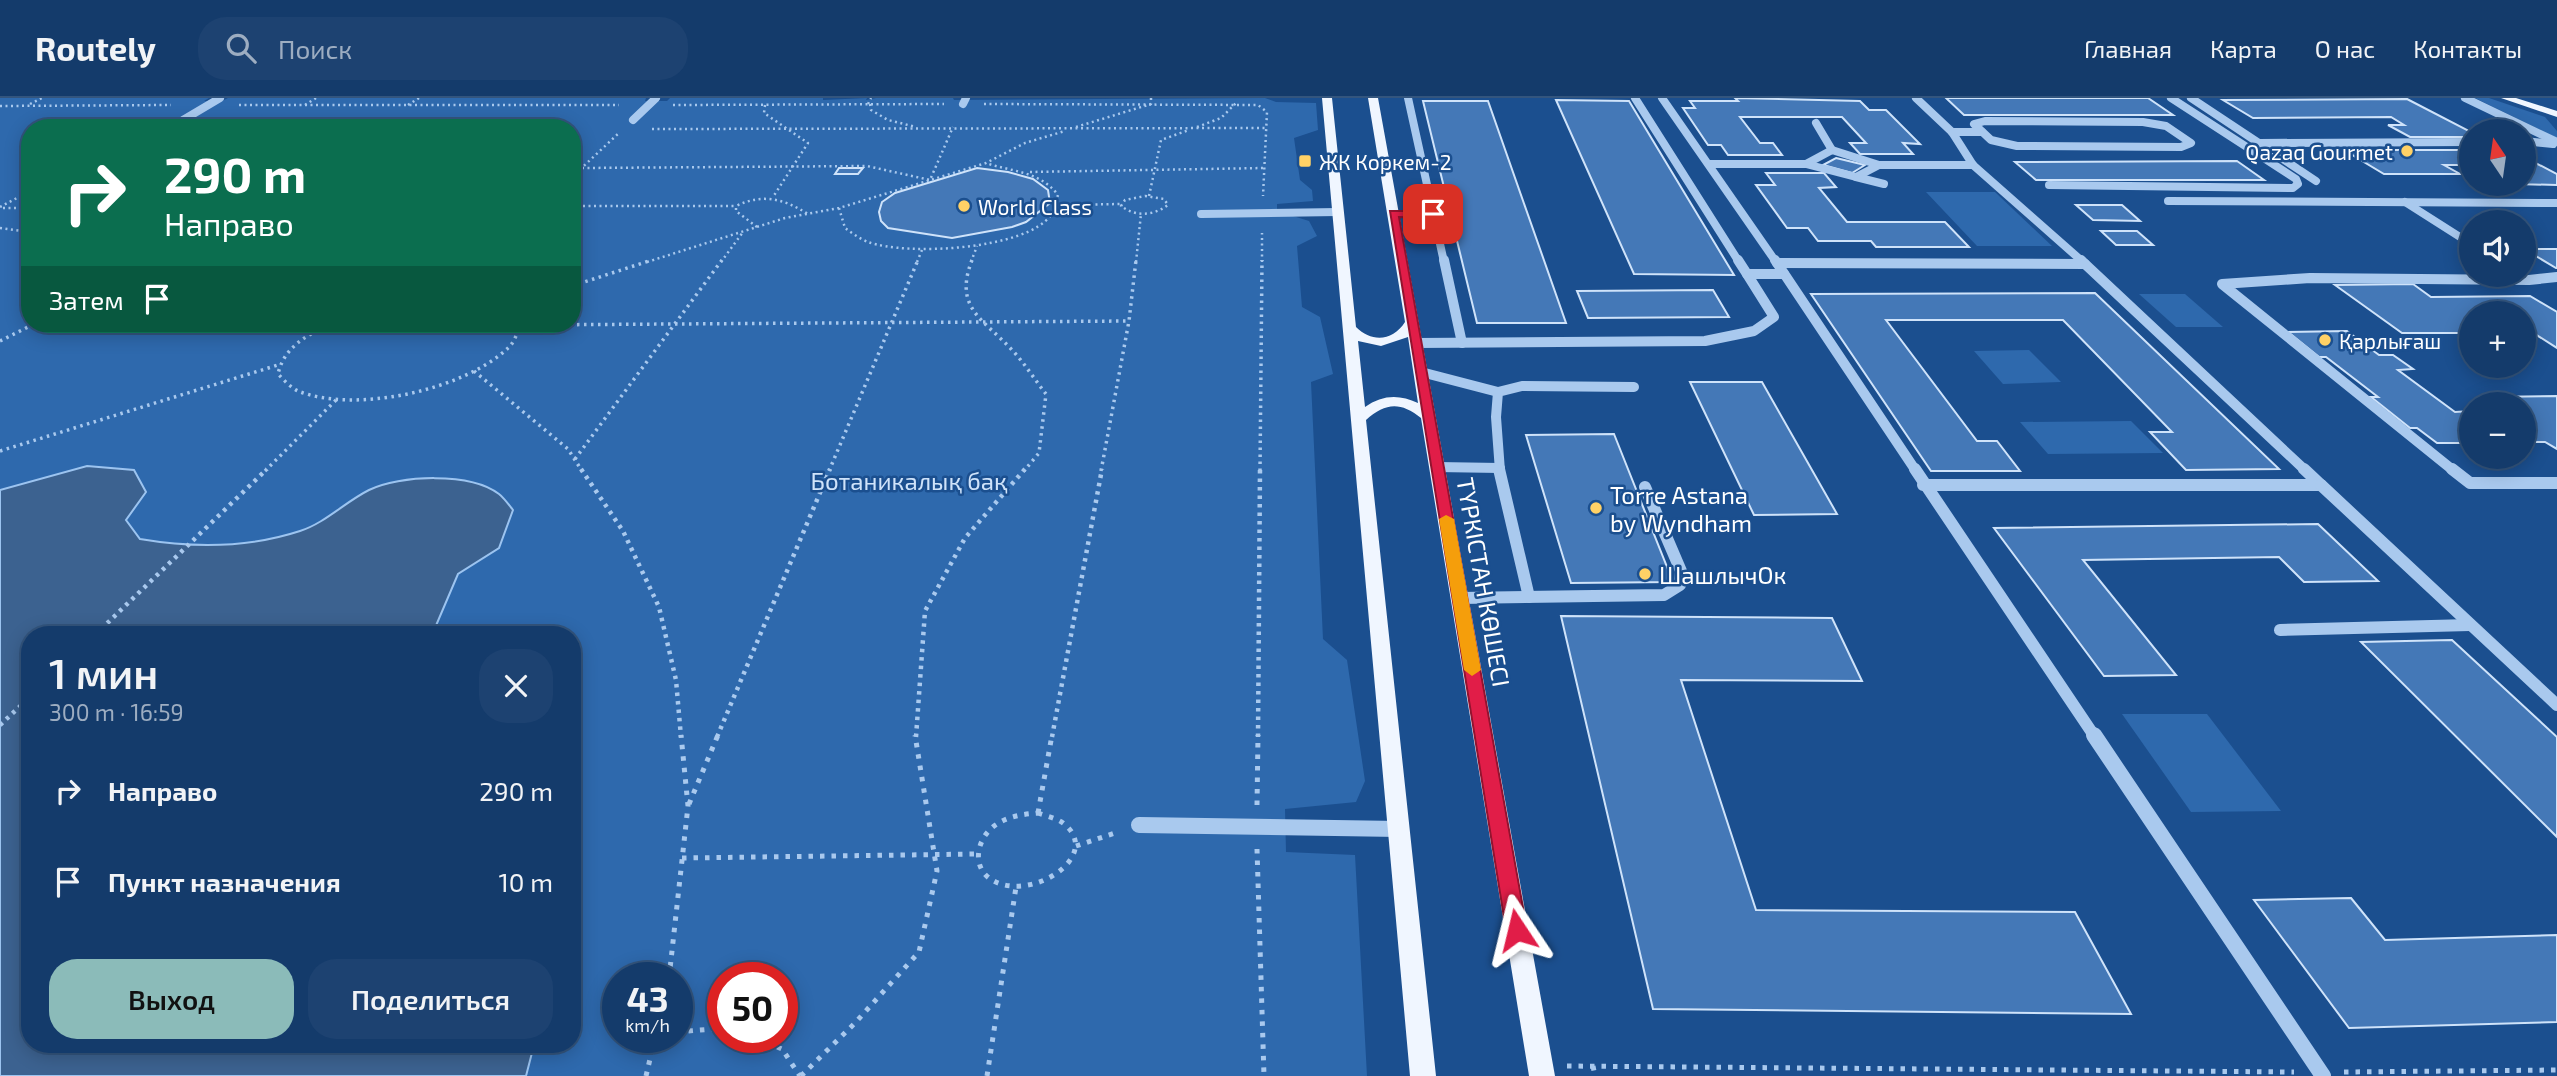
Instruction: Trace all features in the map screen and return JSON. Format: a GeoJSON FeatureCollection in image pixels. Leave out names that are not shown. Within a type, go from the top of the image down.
{"type":"FeatureCollection","features":[{"type":"Feature","properties":{"kind":"main road"},"geometry":{"type":"LineString","coordinates":[[1327,98],[1423,1076]]}},
{"type":"Feature","properties":{"kind":"main road","name":"ТҮРКІСТАН КӨШЕСІ"},"geometry":{"type":"LineString","coordinates":[[1373,98],[1541,1071]]}},
{"type":"Feature","properties":{"kind":"main road"},"geometry":{"type":"LineString","coordinates":[[2507,98],[2557,113]]}},
{"type":"Feature","properties":{"kind":"main road"},"geometry":{"type":"LineString","coordinates":[[2527,98],[2557,113]]}},
{"type":"Feature","properties":{"kind":"main road"},"geometry":{"type":"LineString","coordinates":[[1350,328],[1356,337],[1374,342],[1387,341],[1402,336],[1412,322]]}},
{"type":"Feature","properties":{"kind":"main road"},"geometry":{"type":"LineString","coordinates":[[1359,419],[1379,402],[1396,400],[1413,403],[1429,417]]}},
{"type":"Feature","properties":{"kind":"lane"},"geometry":{"type":"LineString","coordinates":[[185,119],[220,98]]}},
{"type":"Feature","properties":{"kind":"lane"},"geometry":{"type":"LineString","coordinates":[[633,120],[656,98]]}},
{"type":"Feature","properties":{"kind":"lane"},"geometry":{"type":"LineString","coordinates":[[1408,98],[1462,343]]}},
{"type":"Feature","properties":{"kind":"lane"},"geometry":{"type":"LineString","coordinates":[[1416,343],[1704,341],[1754,331],[1774,317],[1635,98]]}},
{"type":"Feature","properties":{"kind":"lane"},"geometry":{"type":"LineString","coordinates":[[1662,98],[1777,263],[1923,485],[2322,1074]]}},
{"type":"Feature","properties":{"kind":"lane"},"geometry":{"type":"LineString","coordinates":[[1916,98],[1952,132],[1973,165],[2085,264],[2557,705]]}},
{"type":"Feature","properties":{"kind":"lane"},"geometry":{"type":"LineString","coordinates":[[2049,185],[2293,188],[2298,184],[2296,179],[2171,98]]}},
{"type":"Feature","properties":{"kind":"lane"},"geometry":{"type":"LineString","coordinates":[[2191,98],[2316,181]]}},
{"type":"Feature","properties":{"kind":"lane"},"geometry":{"type":"LineString","coordinates":[[2465,98],[2557,143]]}},
{"type":"Feature","properties":{"kind":"lane"},"geometry":{"type":"LineString","coordinates":[[1952,132],[1982,132],[1991,140],[2017,146],[2181,147],[2191,143],[2166,126],[2143,121],[1985,121],[1974,124],[1982,132]]}},
{"type":"Feature","properties":{"kind":"lane"},"geometry":{"type":"LineString","coordinates":[[1816,123],[1832,150],[1879,164],[1973,165]]}},
{"type":"Feature","properties":{"kind":"lane"},"geometry":{"type":"LineString","coordinates":[[2260,143],[2459,142]]}},
{"type":"Feature","properties":{"kind":"lane"},"geometry":{"type":"LineString","coordinates":[[2536,142],[2557,143]]}},
{"type":"Feature","properties":{"kind":"lane"},"geometry":{"type":"LineString","coordinates":[[1806,164],[1832,150]]}},
{"type":"Feature","properties":{"kind":"lane"},"geometry":{"type":"LineString","coordinates":[[1710,164],[1806,164],[1884,184]]}},
{"type":"Feature","properties":{"kind":"lane"},"geometry":{"type":"LineString","coordinates":[[1856,177],[1879,164]]}},
{"type":"Feature","properties":{"kind":"lane"},"geometry":{"type":"LineString","coordinates":[[2168,201],[2557,203]]}},
{"type":"Feature","properties":{"kind":"lane"},"geometry":{"type":"LineString","coordinates":[[2404,202],[2459,236]]}},
{"type":"Feature","properties":{"kind":"lane"},"geometry":{"type":"LineString","coordinates":[[1201,214],[1338,212]]}},
{"type":"Feature","properties":{"kind":"lane"},"geometry":{"type":"LineString","coordinates":[[1394,214],[1433,214]]}},
{"type":"Feature","properties":{"kind":"lane"},"geometry":{"type":"LineString","coordinates":[[1777,263],[2085,264]]}},
{"type":"Feature","properties":{"kind":"lane"},"geometry":{"type":"LineString","coordinates":[[1747,274],[1784,274]]}},
{"type":"Feature","properties":{"kind":"lane"},"geometry":{"type":"LineString","coordinates":[[2459,277],[2310,278],[2222,284],[2470,483],[2557,483]]}},
{"type":"Feature","properties":{"kind":"lane"},"geometry":{"type":"LineString","coordinates":[[2536,277],[2557,277]]}},
{"type":"Feature","properties":{"kind":"lane"},"geometry":{"type":"LineString","coordinates":[[2542,277],[2557,286]]}},
{"type":"Feature","properties":{"kind":"lane"},"geometry":{"type":"LineString","coordinates":[[1421,372],[1498,392],[1522,386],[1634,387]]}},
{"type":"Feature","properties":{"kind":"lane"},"geometry":{"type":"LineString","coordinates":[[1498,392],[1495,411],[1500,468],[1529,597]]}},
{"type":"Feature","properties":{"kind":"lane"},"geometry":{"type":"LineString","coordinates":[[1437,467],[1500,468]]}},
{"type":"Feature","properties":{"kind":"lane"},"geometry":{"type":"LineString","coordinates":[[1923,485],[2320,485]]}},
{"type":"Feature","properties":{"kind":"lane"},"geometry":{"type":"LineString","coordinates":[[1460,598],[1664,595],[1680,585],[1681,571],[1645,487]]}},
{"type":"Feature","properties":{"kind":"lane"},"geometry":{"type":"LineString","coordinates":[[2280,630],[2470,625]]}},
{"type":"Feature","properties":{"kind":"lane"},"geometry":{"type":"LineString","coordinates":[[1139,825],[1399,830]]}},
{"type":"Feature","properties":{"kind":"path"},"geometry":{"type":"LineString","coordinates":[[26,106],[42,98]]}},
{"type":"Feature","properties":{"kind":"path"},"geometry":{"type":"LineString","coordinates":[[305,105],[316,98]]}},
{"type":"Feature","properties":{"kind":"path"},"geometry":{"type":"LineString","coordinates":[[408,105],[419,98]]}},
{"type":"Feature","properties":{"kind":"path"},"geometry":{"type":"LineString","coordinates":[[511,105],[520,98]]}},
{"type":"Feature","properties":{"kind":"path"},"geometry":{"type":"LineString","coordinates":[[824,105],[828,98]]}},
{"type":"Feature","properties":{"kind":"path"},"geometry":{"type":"LineString","coordinates":[[872,98],[869,104],[878,116],[923,129]]}},
{"type":"Feature","properties":{"kind":"path"},"geometry":{"type":"LineString","coordinates":[[1045,104],[1047,98]]}},
{"type":"Feature","properties":{"kind":"path"},"geometry":{"type":"LineString","coordinates":[[581,283],[758,227],[839,208],[986,163],[1024,143],[1151,104],[1151,98]]}},
{"type":"Feature","properties":{"kind":"path"},"geometry":{"type":"LineString","coordinates":[[930,180],[964,101]]}},
{"type":"Feature","properties":{"kind":"path"},"geometry":{"type":"LineString","coordinates":[[1149,196],[1161,140],[1221,118],[1237,103],[1258,105],[1267,112],[1262,212],[1256,827],[1264,1076]]}},
{"type":"Feature","properties":{"kind":"path"},"geometry":{"type":"LineString","coordinates":[[765,105],[764,113],[808,143],[774,197]]}},
{"type":"Feature","properties":{"kind":"path"},"geometry":{"type":"LineString","coordinates":[[582,168],[633,120]]}},
{"type":"Feature","properties":{"kind":"path"},"geometry":{"type":"LineString","coordinates":[[624,129],[1266,128]]}},
{"type":"Feature","properties":{"kind":"path"},"geometry":{"type":"LineString","coordinates":[[839,208],[839,223],[853,236],[880,245],[922,250],[977,246],[1028,231],[1050,217],[1058,205],[1058,195],[1054,188],[1025,173],[986,163]]}},
{"type":"Feature","properties":{"kind":"path"},"geometry":{"type":"LineString","coordinates":[[582,168],[867,166],[930,180]]}},
{"type":"Feature","properties":{"kind":"path"},"geometry":{"type":"LineString","coordinates":[[1025,173],[1054,170],[1264,168]]}},
{"type":"Feature","properties":{"kind":"path"},"geometry":{"type":"LineString","coordinates":[[0,207],[21,196]]}},
{"type":"Feature","properties":{"kind":"path"},"geometry":{"type":"LineString","coordinates":[[1058,205],[1122,204],[1130,198],[1149,196],[1164,199],[1168,205],[1156,212],[1141,214],[1127,211],[1122,204]]}},
{"type":"Feature","properties":{"kind":"path"},"geometry":{"type":"LineString","coordinates":[[581,206],[736,206],[758,198],[774,197],[785,199],[809,214]]}},
{"type":"Feature","properties":{"kind":"path"},"geometry":{"type":"LineString","coordinates":[[736,206],[736,211],[758,227]]}},
{"type":"Feature","properties":{"kind":"path"},"geometry":{"type":"LineString","coordinates":[[0,207],[21,208]]}},
{"type":"Feature","properties":{"kind":"path"},"geometry":{"type":"LineString","coordinates":[[1038,813],[1129,321],[1141,214]]}},
{"type":"Feature","properties":{"kind":"path"},"geometry":{"type":"LineString","coordinates":[[0,228],[21,231]]}},
{"type":"Feature","properties":{"kind":"path"},"geometry":{"type":"LineString","coordinates":[[575,459],[743,232]]}},
{"type":"Feature","properties":{"kind":"path"},"geometry":{"type":"LineString","coordinates":[[785,1053],[801,1076],[855,1023],[919,953],[937,871],[915,733],[925,611],[965,538],[1039,453],[1046,394],[1013,351],[972,311],[964,280],[977,246]]}},
{"type":"Feature","properties":{"kind":"path"},"geometry":{"type":"LineString","coordinates":[[688,806],[922,250]]}},
{"type":"Feature","properties":{"kind":"path"},"geometry":{"type":"LineString","coordinates":[[581,324],[1129,321]]}},
{"type":"Feature","properties":{"kind":"path"},"geometry":{"type":"LineString","coordinates":[[0,341],[21,330]]}},
{"type":"Feature","properties":{"kind":"path"},"geometry":{"type":"LineString","coordinates":[[0,451],[278,365],[292,347],[315,333]]}},
{"type":"Feature","properties":{"kind":"path"},"geometry":{"type":"LineString","coordinates":[[278,365],[281,382],[310,396],[337,399],[407,393],[474,371],[513,344],[519,333]]}},
{"type":"Feature","properties":{"kind":"path"},"geometry":{"type":"LineString","coordinates":[[474,371],[568,449],[623,531],[659,607],[676,680],[688,806],[671,962]]}},
{"type":"Feature","properties":{"kind":"path"},"geometry":{"type":"LineString","coordinates":[[104,626],[337,399]]}},
{"type":"Feature","properties":{"kind":"path"},"geometry":{"type":"LineString","coordinates":[[0,725],[21,705]]}},
{"type":"Feature","properties":{"kind":"path"},"geometry":{"type":"LineString","coordinates":[[1038,813],[1066,823],[1073,834],[1076,846],[1073,858],[1064,870],[1051,879],[1016,887],[1000,884],[987,876],[979,866],[979,843],[996,824],[1024,814],[1038,813]]}},
{"type":"Feature","properties":{"kind":"path"},"geometry":{"type":"LineString","coordinates":[[1076,846],[1139,825]]}},
{"type":"Feature","properties":{"kind":"path"},"geometry":{"type":"LineString","coordinates":[[682,858],[977,854]]}},
{"type":"Feature","properties":{"kind":"path"},"geometry":{"type":"LineString","coordinates":[[987,1076],[1016,887]]}},
{"type":"Feature","properties":{"kind":"path"},"geometry":{"type":"LineString","coordinates":[[646,1076],[651,1053]]}},
{"type":"Feature","properties":{"kind":"path"},"geometry":{"type":"LineString","coordinates":[[1593,1066],[1595,1076]]}},
{"type":"Feature","properties":{"kind":"path"},"geometry":{"type":"LineString","coordinates":[[1541,1071],[1593,1066],[2322,1074],[2557,1070]]}},
{"type":"Feature","properties":{"kind":"green space","name":"Ботаникалық бақ"},"geometry":{"type":"Polygon","coordinates":[[[0,98],[209,98],[204,101],[222,101],[228,98],[646,98],[645,101],[667,101],[670,98],[1265,98],[1276,102],[1316,103],[1318,130],[1294,138],[1300,180],[1312,190],[1313,201],[1277,204],[1277,216],[1293,216],[1309,221],[1317,236],[1297,246],[1302,307],[1320,317],[1333,374],[1311,382],[1323,639],[1347,660],[1365,781],[1356,802],[1285,809],[1286,852],[1355,855],[1367,1076],[0,1076],[0,98]]]}},
{"type":"Feature","properties":{"kind":"green space"},"geometry":{"type":"Polygon","coordinates":[[[2475,98],[2489,98],[2545,117],[2557,131],[2557,138],[2536,128],[2536,119],[2518,119],[2475,98]]]}},
{"type":"Feature","properties":{"kind":"green space"},"geometry":{"type":"Polygon","coordinates":[[[1926,192],[1995,192],[2052,246],[1977,246],[1926,192]]]}},
{"type":"Feature","properties":{"kind":"green space"},"geometry":{"type":"Polygon","coordinates":[[[2139,294],[2185,294],[2223,327],[2176,327],[2139,294]]]}},
{"type":"Feature","properties":{"kind":"green space"},"geometry":{"type":"Polygon","coordinates":[[[2029,350],[2061,382],[2003,384],[1974,351],[2029,350]]]}},
{"type":"Feature","properties":{"kind":"green space"},"geometry":{"type":"Polygon","coordinates":[[[2131,421],[2163,453],[2048,454],[2020,422],[2131,421]]]}},
{"type":"Feature","properties":{"kind":"green space"},"geometry":{"type":"Polygon","coordinates":[[[2122,714],[2207,714],[2281,811],[2191,812],[2122,714]]]}},
{"type":"Feature","properties":{"kind":"shaded area"},"geometry":{"type":"Polygon","coordinates":[[[87,466],[134,470],[146,492],[126,520],[140,539],[200,545],[261,541],[300,531],[318,523],[369,490],[398,481],[453,479],[487,487],[501,496],[513,510],[499,548],[458,574],[436,626],[21,626],[21,1053],[532,1053],[526,1076],[0,1076],[0,490],[87,466]]]}},
{"type":"Feature","properties":{"kind":"building"},"geometry":{"type":"Polygon","coordinates":[[[1735,98],[1860,101],[1869,110],[1886,110],[1920,144],[1903,143],[1913,154],[1860,154],[1850,143],[1866,143],[1842,117],[1740,117],[1760,143],[1773,143],[1782,155],[1728,155],[1721,145],[1708,145],[1683,108],[1695,108],[1690,101],[1738,101],[1735,98]]]}},
{"type":"Feature","properties":{"kind":"building"},"geometry":{"type":"Polygon","coordinates":[[[1946,98],[2148,98],[2173,115],[1964,115],[1946,98]]]}},
{"type":"Feature","properties":{"kind":"building"},"geometry":{"type":"Polygon","coordinates":[[[2407,99],[2459,126],[2459,137],[2410,137],[2388,125],[2404,125],[2391,117],[2253,118],[2223,100],[2407,99]]]}},
{"type":"Feature","properties":{"kind":"building"},"geometry":{"type":"Polygon","coordinates":[[[1556,100],[1629,101],[1734,275],[1634,274],[1556,100]]]}},
{"type":"Feature","properties":{"kind":"building"},"geometry":{"type":"Polygon","coordinates":[[[1423,101],[1488,101],[1566,323],[1477,323],[1423,101]]]}},
{"type":"Feature","properties":{"kind":"building"},"geometry":{"type":"Polygon","coordinates":[[[2344,150],[2459,150],[2459,165],[2444,165],[2459,174],[2384,174],[2344,150]]]}},
{"type":"Feature","properties":{"kind":"building"},"geometry":{"type":"Polygon","coordinates":[[[1836,158],[1865,165],[1852,173],[1823,165],[1836,158]]]}},
{"type":"Feature","properties":{"kind":"building"},"geometry":{"type":"Polygon","coordinates":[[[2237,161],[2264,180],[2036,180],[2015,162],[2237,161]]]}},
{"type":"Feature","properties":{"kind":"building"},"geometry":{"type":"Polygon","coordinates":[[[2536,163],[2557,174],[2557,185],[2536,184],[2536,163]]]}},
{"type":"Feature","properties":{"kind":"building"},"geometry":{"type":"Polygon","coordinates":[[[839,168],[863,168],[858,174],[835,174],[839,168]]]}},
{"type":"Feature","properties":{"kind":"building","name":"World Class"},"geometry":{"type":"Polygon","coordinates":[[[977,168],[1033,179],[1048,190],[1050,203],[1026,222],[1012,227],[952,238],[888,228],[881,221],[879,212],[882,202],[895,193],[977,168]]]}},
{"type":"Feature","properties":{"kind":"building"},"geometry":{"type":"Polygon","coordinates":[[[1766,173],[1824,173],[1836,187],[1819,188],[1847,222],[1945,222],[1969,247],[1876,247],[1871,241],[1818,241],[1808,228],[1787,228],[1756,185],[1775,185],[1766,173]]]}},
{"type":"Feature","properties":{"kind":"building"},"geometry":{"type":"Polygon","coordinates":[[[2076,205],[2122,205],[2140,221],[2093,220],[2076,205]]]}},
{"type":"Feature","properties":{"kind":"building"},"geometry":{"type":"Polygon","coordinates":[[[2101,231],[2137,231],[2153,245],[2116,245],[2101,231]]]}},
{"type":"Feature","properties":{"kind":"building"},"geometry":{"type":"Polygon","coordinates":[[[2536,249],[2557,249],[2556,268],[2536,256],[2536,249]]]}},
{"type":"Feature","properties":{"kind":"building"},"geometry":{"type":"Polygon","coordinates":[[[2413,284],[2431,297],[2530,296],[2557,312],[2557,348],[2536,335],[2536,301],[2459,301],[2459,333],[2402,333],[2335,285],[2413,284]]]}},
{"type":"Feature","properties":{"kind":"building"},"geometry":{"type":"Polygon","coordinates":[[[1713,290],[1729,317],[1588,318],[1577,291],[1713,290]]]}},
{"type":"Feature","properties":{"kind":"building"},"geometry":{"type":"Polygon","coordinates":[[[2095,293],[2279,469],[2186,470],[2150,432],[2172,432],[2063,320],[1886,320],[1977,441],[1997,441],[2020,471],[1931,471],[1811,294],[2095,293]]]}},
{"type":"Feature","properties":{"kind":"building"},"geometry":{"type":"Polygon","coordinates":[[[2347,331],[2379,355],[2393,355],[2413,369],[2398,370],[2455,412],[2459,412],[2459,443],[2437,443],[2417,428],[2410,428],[2371,397],[2378,397],[2326,357],[2319,357],[2288,332],[2347,331]]]}},
{"type":"Feature","properties":{"kind":"building"},"geometry":{"type":"Polygon","coordinates":[[[1690,382],[1762,382],[1837,514],[1754,515],[1690,382]]]}},
{"type":"Feature","properties":{"kind":"building"},"geometry":{"type":"Polygon","coordinates":[[[2536,396],[2557,396],[2557,449],[2545,442],[2536,442],[2536,396]]]}},
{"type":"Feature","properties":{"kind":"building","name":"Torre Astana by Wyndham"},"geometry":{"type":"Polygon","coordinates":[[[1614,434],[1673,582],[1571,583],[1526,435],[1614,434]]]}},
{"type":"Feature","properties":{"kind":"building"},"geometry":{"type":"Polygon","coordinates":[[[2318,524],[2378,581],[2304,582],[2279,557],[2083,560],[2176,675],[2104,676],[1994,528],[2318,524]]]}},
{"type":"Feature","properties":{"kind":"building"},"geometry":{"type":"Polygon","coordinates":[[[1561,616],[1832,618],[1862,681],[1681,680],[1756,910],[2075,912],[2131,1014],[1653,1009],[1561,616]]]}},
{"type":"Feature","properties":{"kind":"building"},"geometry":{"type":"Polygon","coordinates":[[[2452,640],[2557,737],[2557,837],[2361,642],[2452,640]]]}},
{"type":"Feature","properties":{"kind":"building"},"geometry":{"type":"Polygon","coordinates":[[[2351,898],[2385,940],[2557,935],[2557,1022],[2349,1028],[2254,900],[2351,898]]]}},
{"type":"Feature","properties":{"kind":"slow traffic"},"geometry":{"type":"LineString","coordinates":[[1446,519],[1472,670]]}},
{"type":"Feature","properties":{"kind":"place","name":"Qazaq Gourmet"},"geometry":{"type":"Point","coordinates":[2407,151]}},
{"type":"Feature","properties":{"kind":"place","name":"ЖК Коркем-2"},"geometry":{"type":"Point","coordinates":[1305,161]}},
{"type":"Feature","properties":{"kind":"place","name":"World Class"},"geometry":{"type":"Point","coordinates":[964,206]}},
{"type":"Feature","properties":{"kind":"place","name":"Қарлығаш"},"geometry":{"type":"Point","coordinates":[2325,340]}},
{"type":"Feature","properties":{"kind":"place","name":"Torre Astana by Wyndham"},"geometry":{"type":"Point","coordinates":[1596,508]}},
{"type":"Feature","properties":{"kind":"place","name":"ШашлычОк"},"geometry":{"type":"Point","coordinates":[1645,574]}},
{"type":"Feature","properties":{"kind":"route"},"geometry":{"type":"LineString","coordinates":[[1433,214],[1394,214],[1517,930]]}}]}
